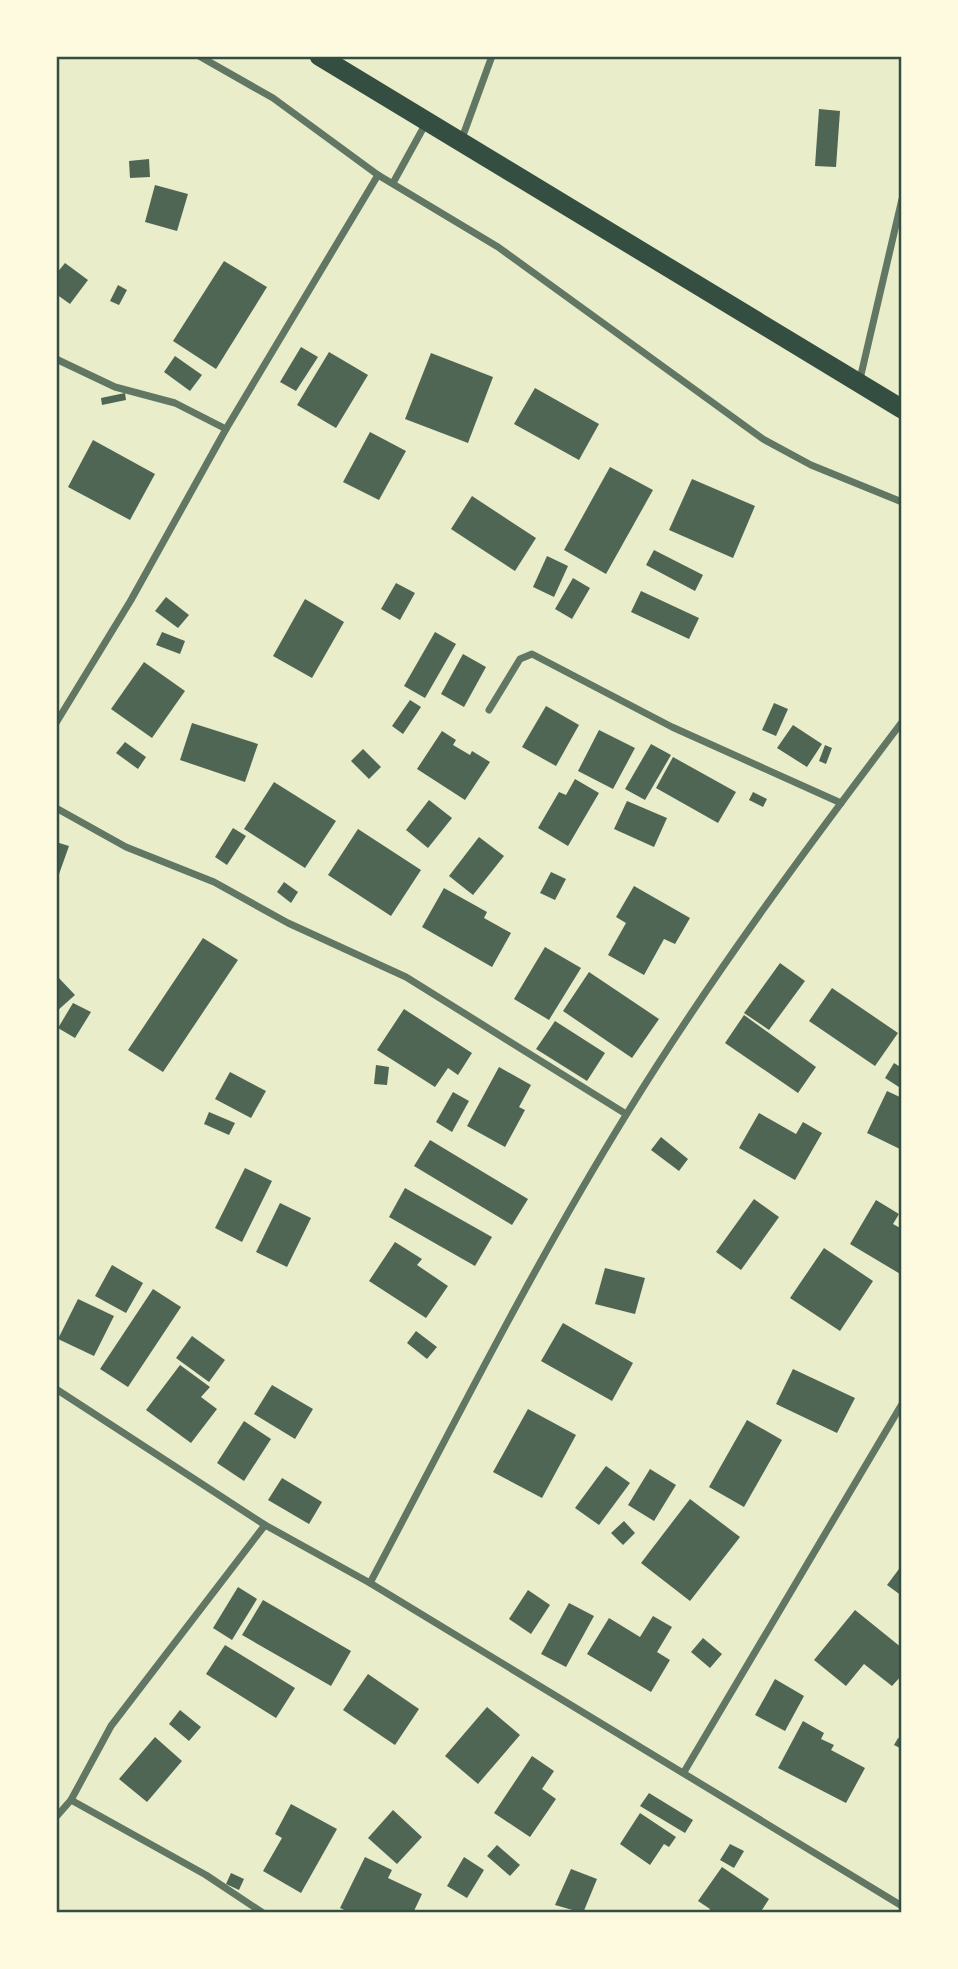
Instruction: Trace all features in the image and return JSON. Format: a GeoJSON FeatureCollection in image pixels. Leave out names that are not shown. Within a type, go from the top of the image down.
{"type":"FeatureCollection","features":[{"type":"Feature","properties":{"kind":"highway"},"geometry":{"type":"LineString","coordinates":[[319,56],[902,409]]}},
{"type":"Feature","properties":{"kind":"street"},"geometry":{"type":"LineString","coordinates":[[200,56],[273,98],[378,175],[498,247],[764,439],[811,465],[902,502]]}},
{"type":"Feature","properties":{"kind":"street"},"geometry":{"type":"LineString","coordinates":[[461,144],[492,56]]}},
{"type":"Feature","properties":{"kind":"street"},"geometry":{"type":"LineString","coordinates":[[393,183],[426,122]]}},
{"type":"Feature","properties":{"kind":"street"},"geometry":{"type":"LineString","coordinates":[[56,723],[131,600],[226,429],[378,175]]}},
{"type":"Feature","properties":{"kind":"street"},"geometry":{"type":"LineString","coordinates":[[859,383],[902,199]]}},
{"type":"Feature","properties":{"kind":"street"},"geometry":{"type":"LineString","coordinates":[[56,359],[115,387],[175,403],[226,429]]}},
{"type":"Feature","properties":{"kind":"street"},"geometry":{"type":"LineString","coordinates":[[489,710],[520,659],[533,654],[672,727],[841,803]]}},
{"type":"Feature","properties":{"kind":"street"},"geometry":{"type":"LineString","coordinates":[[370,1583],[510,1316],[626,1114],[783,878],[902,722]]}},
{"type":"Feature","properties":{"kind":"street"},"geometry":{"type":"LineString","coordinates":[[56,808],[126,847],[214,883],[288,923],[406,977],[626,1114]]}},
{"type":"Feature","properties":{"kind":"street"},"geometry":{"type":"LineString","coordinates":[[56,1389],[265,1525],[370,1583],[902,1906]]}},
{"type":"Feature","properties":{"kind":"street"},"geometry":{"type":"LineString","coordinates":[[684,1772],[902,1405]]}},
{"type":"Feature","properties":{"kind":"street"},"geometry":{"type":"LineString","coordinates":[[56,1817],[71,1800],[111,1726],[265,1525]]}},
{"type":"Feature","properties":{"kind":"street"},"geometry":{"type":"LineString","coordinates":[[71,1800],[206,1875],[262,1913]]}},
{"type":"Feature","properties":{"kind":"building"},"geometry":{"type":"Polygon","coordinates":[[[819,109],[840,111],[836,167],[815,166],[819,109]]]}},
{"type":"Feature","properties":{"kind":"building"},"geometry":{"type":"Polygon","coordinates":[[[149,159],[150,177],[130,178],[129,161],[149,159]]]}},
{"type":"Feature","properties":{"kind":"building"},"geometry":{"type":"Polygon","coordinates":[[[155,185],[188,194],[177,231],[145,222],[155,185]]]}},
{"type":"Feature","properties":{"kind":"building"},"geometry":{"type":"Polygon","coordinates":[[[224,261],[267,287],[216,369],[173,341],[224,261]]]}},
{"type":"Feature","properties":{"kind":"building"},"geometry":{"type":"Polygon","coordinates":[[[65,263],[88,280],[70,304],[56,294],[56,274],[65,263]]]}},
{"type":"Feature","properties":{"kind":"building"},"geometry":{"type":"Polygon","coordinates":[[[118,285],[127,290],[119,305],[110,301],[118,285]]]}},
{"type":"Feature","properties":{"kind":"building"},"geometry":{"type":"Polygon","coordinates":[[[301,347],[318,357],[296,391],[280,382],[301,347]]]}},
{"type":"Feature","properties":{"kind":"building"},"geometry":{"type":"Polygon","coordinates":[[[329,352],[368,375],[336,428],[297,405],[329,352]]]}},
{"type":"Feature","properties":{"kind":"building"},"geometry":{"type":"Polygon","coordinates":[[[431,353],[493,377],[468,443],[405,419],[431,353]]]}},
{"type":"Feature","properties":{"kind":"building"},"geometry":{"type":"Polygon","coordinates":[[[175,356],[202,375],[190,391],[164,372],[175,356]]]}},
{"type":"Feature","properties":{"kind":"building"},"geometry":{"type":"Polygon","coordinates":[[[535,388],[599,424],[579,460],[514,424],[535,388]]]}},
{"type":"Feature","properties":{"kind":"building"},"geometry":{"type":"Polygon","coordinates":[[[125,393],[126,400],[102,405],[101,398],[125,393]]]}},
{"type":"Feature","properties":{"kind":"building"},"geometry":{"type":"Polygon","coordinates":[[[370,432],[406,451],[379,500],[343,482],[370,432]]]}},
{"type":"Feature","properties":{"kind":"building"},"geometry":{"type":"Polygon","coordinates":[[[93,440],[155,474],[130,520],[68,487],[93,440]]]}},
{"type":"Feature","properties":{"kind":"building"},"geometry":{"type":"Polygon","coordinates":[[[610,467],[653,490],[606,574],[564,550],[610,467]]]}},
{"type":"Feature","properties":{"kind":"building"},"geometry":{"type":"Polygon","coordinates":[[[692,479],[755,506],[733,558],[669,530],[692,479]]]}},
{"type":"Feature","properties":{"kind":"building"},"geometry":{"type":"Polygon","coordinates":[[[472,496],[536,538],[515,571],[451,529],[472,496]]]}},
{"type":"Feature","properties":{"kind":"building"},"geometry":{"type":"Polygon","coordinates":[[[654,550],[703,575],[695,591],[646,565],[654,550]]]}},
{"type":"Feature","properties":{"kind":"building"},"geometry":{"type":"Polygon","coordinates":[[[547,556],[568,566],[554,597],[533,587],[547,556]]]}},
{"type":"Feature","properties":{"kind":"building"},"geometry":{"type":"Polygon","coordinates":[[[573,578],[590,588],[572,619],[555,609],[573,578]]]}},
{"type":"Feature","properties":{"kind":"building"},"geometry":{"type":"Polygon","coordinates":[[[396,583],[415,593],[400,620],[381,609],[396,583]]]}},
{"type":"Feature","properties":{"kind":"building"},"geometry":{"type":"Polygon","coordinates":[[[641,591],[699,618],[689,639],[631,612],[641,591]]]}},
{"type":"Feature","properties":{"kind":"building"},"geometry":{"type":"Polygon","coordinates":[[[166,597],[189,615],[178,628],[155,611],[166,597]]]}},
{"type":"Feature","properties":{"kind":"building"},"geometry":{"type":"Polygon","coordinates":[[[305,599],[344,622],[312,678],[273,656],[305,599]]]}},
{"type":"Feature","properties":{"kind":"building"},"geometry":{"type":"Polygon","coordinates":[[[162,632],[185,641],[180,654],[156,645],[162,632]]]}},
{"type":"Feature","properties":{"kind":"building"},"geometry":{"type":"Polygon","coordinates":[[[435,632],[456,644],[425,698],[404,686],[435,632]]]}},
{"type":"Feature","properties":{"kind":"building"},"geometry":{"type":"Polygon","coordinates":[[[463,654],[486,667],[464,707],[441,694],[463,654]]]}},
{"type":"Feature","properties":{"kind":"building"},"geometry":{"type":"Polygon","coordinates":[[[144,662],[185,691],[152,738],[111,709],[144,662]]]}},
{"type":"Feature","properties":{"kind":"building"},"geometry":{"type":"Polygon","coordinates":[[[410,700],[421,707],[403,734],[392,726],[410,700]]]}},
{"type":"Feature","properties":{"kind":"building"},"geometry":{"type":"Polygon","coordinates":[[[774,703],[788,709],[776,736],[762,730],[774,703]]]}},
{"type":"Feature","properties":{"kind":"building"},"geometry":{"type":"Polygon","coordinates":[[[546,706],[579,725],[556,766],[522,747],[546,706]]]}},
{"type":"Feature","properties":{"kind":"building"},"geometry":{"type":"Polygon","coordinates":[[[192,723],[258,744],[245,782],[180,760],[192,723]]]}},
{"type":"Feature","properties":{"kind":"building"},"geometry":{"type":"Polygon","coordinates":[[[793,725],[822,744],[807,767],[777,748],[793,725]]]}},
{"type":"Feature","properties":{"kind":"building"},"geometry":{"type":"Polygon","coordinates":[[[599,730],[635,748],[613,789],[578,771],[599,730]]]}},
{"type":"Feature","properties":{"kind":"building"},"geometry":{"type":"Polygon","coordinates":[[[442,731],[456,740],[453,745],[470,755],[472,751],[490,762],[465,800],[417,769],[442,731]]]}},
{"type":"Feature","properties":{"kind":"building"},"geometry":{"type":"Polygon","coordinates":[[[125,742],[146,757],[138,769],[116,753],[125,742]]]}},
{"type":"Feature","properties":{"kind":"building"},"geometry":{"type":"Polygon","coordinates":[[[651,744],[671,755],[645,800],[625,789],[651,744]]]}},
{"type":"Feature","properties":{"kind":"building"},"geometry":{"type":"Polygon","coordinates":[[[825,745],[832,748],[826,764],[819,761],[825,745]]]}},
{"type":"Feature","properties":{"kind":"building"},"geometry":{"type":"Polygon","coordinates":[[[363,749],[381,767],[369,779],[351,761],[363,749]]]}},
{"type":"Feature","properties":{"kind":"building"},"geometry":{"type":"Polygon","coordinates":[[[673,757],[736,792],[718,823],[656,788],[673,757]]]}},
{"type":"Feature","properties":{"kind":"building"},"geometry":{"type":"Polygon","coordinates":[[[575,779],[599,793],[568,846],[538,828],[559,792],[566,795],[575,779]]]}},
{"type":"Feature","properties":{"kind":"building"},"geometry":{"type":"Polygon","coordinates":[[[274,782],[336,821],[305,868],[244,829],[274,782]]]}},
{"type":"Feature","properties":{"kind":"building"},"geometry":{"type":"Polygon","coordinates":[[[753,792],[767,799],[763,807],[749,800],[753,792]]]}},
{"type":"Feature","properties":{"kind":"building"},"geometry":{"type":"Polygon","coordinates":[[[429,800],[452,818],[428,848],[406,830],[429,800]]]}},
{"type":"Feature","properties":{"kind":"building"},"geometry":{"type":"Polygon","coordinates":[[[627,801],[667,818],[654,847],[614,829],[627,801]]]}},
{"type":"Feature","properties":{"kind":"building"},"geometry":{"type":"Polygon","coordinates":[[[233,828],[246,836],[227,865],[215,857],[233,828]]]}},
{"type":"Feature","properties":{"kind":"building"},"geometry":{"type":"Polygon","coordinates":[[[358,829],[421,870],[391,916],[328,875],[358,829]]]}},
{"type":"Feature","properties":{"kind":"building"},"geometry":{"type":"Polygon","coordinates":[[[479,837],[504,856],[473,895],[449,876],[479,837]]]}},
{"type":"Feature","properties":{"kind":"building"},"geometry":{"type":"Polygon","coordinates":[[[56,842],[69,846],[58,877],[56,876],[56,842]]]}},
{"type":"Feature","properties":{"kind":"building"},"geometry":{"type":"Polygon","coordinates":[[[551,872],[566,879],[555,900],[540,893],[551,872]]]}},
{"type":"Feature","properties":{"kind":"building"},"geometry":{"type":"Polygon","coordinates":[[[284,882],[298,892],[291,903],[277,892],[284,882]]]}},
{"type":"Feature","properties":{"kind":"building"},"geometry":{"type":"Polygon","coordinates":[[[634,886],[690,918],[675,944],[664,939],[644,975],[608,955],[626,923],[616,917],[634,886]]]}},
{"type":"Feature","properties":{"kind":"building"},"geometry":{"type":"Polygon","coordinates":[[[444,888],[487,912],[484,918],[511,933],[492,967],[422,927],[444,888]]]}},
{"type":"Feature","properties":{"kind":"building"},"geometry":{"type":"Polygon","coordinates":[[[203,938],[238,960],[163,1072],[128,1050],[203,938]]]}},
{"type":"Feature","properties":{"kind":"building"},"geometry":{"type":"Polygon","coordinates":[[[545,947],[581,968],[549,1020],[514,999],[545,947]]]}},
{"type":"Feature","properties":{"kind":"building"},"geometry":{"type":"Polygon","coordinates":[[[780,963],[805,981],[769,1030],[744,1013],[780,963]]]}},
{"type":"Feature","properties":{"kind":"building"},"geometry":{"type":"Polygon","coordinates":[[[589,972],[659,1019],[632,1058],[563,1011],[589,972]]]}},
{"type":"Feature","properties":{"kind":"building"},"geometry":{"type":"Polygon","coordinates":[[[56,975],[75,995],[57,1011],[56,1010],[56,975]]]}},
{"type":"Feature","properties":{"kind":"building"},"geometry":{"type":"Polygon","coordinates":[[[832,988],[898,1033],[875,1066],[809,1021],[832,988]]]}},
{"type":"Feature","properties":{"kind":"building"},"geometry":{"type":"Polygon","coordinates":[[[73,1003],[91,1012],[75,1038],[58,1028],[73,1003]]]}},
{"type":"Feature","properties":{"kind":"building"},"geometry":{"type":"Polygon","coordinates":[[[404,1009],[472,1053],[458,1075],[448,1068],[435,1087],[377,1050],[404,1009]]]}},
{"type":"Feature","properties":{"kind":"building"},"geometry":{"type":"Polygon","coordinates":[[[744,1015],[816,1067],[798,1093],[725,1043],[744,1015]]]}},
{"type":"Feature","properties":{"kind":"building"},"geometry":{"type":"Polygon","coordinates":[[[555,1021],[605,1053],[587,1081],[536,1049],[555,1021]]]}},
{"type":"Feature","properties":{"kind":"building"},"geometry":{"type":"Polygon","coordinates":[[[894,1063],[902,1068],[902,1089],[885,1078],[894,1063]]]}},
{"type":"Feature","properties":{"kind":"building"},"geometry":{"type":"Polygon","coordinates":[[[376,1065],[389,1067],[387,1085],[374,1084],[376,1065]]]}},
{"type":"Feature","properties":{"kind":"building"},"geometry":{"type":"Polygon","coordinates":[[[499,1067],[531,1085],[519,1107],[525,1110],[505,1147],[467,1126],[499,1067]]]}},
{"type":"Feature","properties":{"kind":"building"},"geometry":{"type":"Polygon","coordinates":[[[230,1072],[266,1091],[251,1118],[215,1099],[230,1072]]]}},
{"type":"Feature","properties":{"kind":"building"},"geometry":{"type":"Polygon","coordinates":[[[887,1091],[902,1098],[902,1150],[867,1133],[887,1091]]]}},
{"type":"Feature","properties":{"kind":"building"},"geometry":{"type":"Polygon","coordinates":[[[453,1092],[469,1101],[452,1132],[436,1122],[453,1092]]]}},
{"type":"Feature","properties":{"kind":"building"},"geometry":{"type":"Polygon","coordinates":[[[209,1112],[235,1123],[229,1135],[204,1124],[209,1112]]]}},
{"type":"Feature","properties":{"kind":"building"},"geometry":{"type":"Polygon","coordinates":[[[759,1113],[796,1134],[803,1122],[822,1133],[795,1180],[739,1148],[759,1113]]]}},
{"type":"Feature","properties":{"kind":"building"},"geometry":{"type":"Polygon","coordinates":[[[661,1137],[688,1159],[679,1171],[651,1150],[661,1137]]]}},
{"type":"Feature","properties":{"kind":"building"},"geometry":{"type":"Polygon","coordinates":[[[430,1140],[528,1199],[512,1225],[414,1166],[430,1140]]]}},
{"type":"Feature","properties":{"kind":"building"},"geometry":{"type":"Polygon","coordinates":[[[245,1168],[272,1181],[242,1242],[215,1228],[245,1168]]]}},
{"type":"Feature","properties":{"kind":"building"},"geometry":{"type":"Polygon","coordinates":[[[405,1188],[492,1237],[475,1266],[389,1217],[405,1188]]]}},
{"type":"Feature","properties":{"kind":"building"},"geometry":{"type":"Polygon","coordinates":[[[754,1199],[779,1217],[741,1270],[716,1252],[754,1199]]]}},
{"type":"Feature","properties":{"kind":"building"},"geometry":{"type":"Polygon","coordinates":[[[876,1200],[899,1214],[893,1224],[902,1229],[902,1275],[850,1244],[876,1200]]]}},
{"type":"Feature","properties":{"kind":"building"},"geometry":{"type":"Polygon","coordinates":[[[280,1203],[311,1218],[287,1267],[256,1252],[280,1203]]]}},
{"type":"Feature","properties":{"kind":"building"},"geometry":{"type":"Polygon","coordinates":[[[395,1242],[422,1259],[417,1265],[448,1286],[426,1318],[369,1281],[395,1242]]]}},
{"type":"Feature","properties":{"kind":"building"},"geometry":{"type":"Polygon","coordinates":[[[824,1248],[873,1281],[840,1331],[790,1298],[824,1248]]]}},
{"type":"Feature","properties":{"kind":"building"},"geometry":{"type":"Polygon","coordinates":[[[112,1265],[143,1283],[126,1313],[95,1296],[112,1265]]]}},
{"type":"Feature","properties":{"kind":"building"},"geometry":{"type":"Polygon","coordinates":[[[605,1268],[645,1278],[635,1314],[595,1304],[605,1268]]]}},
{"type":"Feature","properties":{"kind":"building"},"geometry":{"type":"Polygon","coordinates":[[[153,1289],[181,1307],[128,1387],[100,1369],[153,1289]]]}},
{"type":"Feature","properties":{"kind":"building"},"geometry":{"type":"Polygon","coordinates":[[[78,1299],[114,1316],[94,1356],[58,1339],[78,1299]]]}},
{"type":"Feature","properties":{"kind":"building"},"geometry":{"type":"Polygon","coordinates":[[[563,1323],[633,1363],[612,1401],[541,1361],[563,1323]]]}},
{"type":"Feature","properties":{"kind":"building"},"geometry":{"type":"Polygon","coordinates":[[[416,1331],[437,1347],[427,1359],[407,1343],[416,1331]]]}},
{"type":"Feature","properties":{"kind":"building"},"geometry":{"type":"Polygon","coordinates":[[[192,1336],[225,1360],[209,1382],[176,1358],[192,1336]]]}},
{"type":"Feature","properties":{"kind":"building"},"geometry":{"type":"Polygon","coordinates":[[[180,1365],[210,1387],[201,1397],[217,1409],[191,1443],[146,1410],[180,1365]]]}},
{"type":"Feature","properties":{"kind":"building"},"geometry":{"type":"Polygon","coordinates":[[[793,1369],[855,1398],[837,1433],[776,1404],[793,1369]]]}},
{"type":"Feature","properties":{"kind":"building"},"geometry":{"type":"Polygon","coordinates":[[[272,1385],[313,1409],[295,1439],[254,1414],[272,1385]]]}},
{"type":"Feature","properties":{"kind":"building"},"geometry":{"type":"Polygon","coordinates":[[[528,1409],[576,1435],[542,1498],[493,1472],[528,1409]]]}},
{"type":"Feature","properties":{"kind":"building"},"geometry":{"type":"Polygon","coordinates":[[[747,1420],[782,1440],[744,1507],[709,1487],[747,1420]]]}},
{"type":"Feature","properties":{"kind":"building"},"geometry":{"type":"Polygon","coordinates":[[[244,1421],[271,1439],[244,1481],[217,1463],[244,1421]]]}},
{"type":"Feature","properties":{"kind":"building"},"geometry":{"type":"Polygon","coordinates":[[[606,1466],[630,1483],[599,1525],[575,1508],[606,1466]]]}},
{"type":"Feature","properties":{"kind":"building"},"geometry":{"type":"Polygon","coordinates":[[[650,1469],[676,1485],[654,1521],[628,1505],[650,1469]]]}},
{"type":"Feature","properties":{"kind":"building"},"geometry":{"type":"Polygon","coordinates":[[[282,1478],[322,1502],[309,1524],[268,1500],[282,1478]]]}},
{"type":"Feature","properties":{"kind":"building"},"geometry":{"type":"Polygon","coordinates":[[[690,1499],[740,1537],[690,1601],[641,1563],[690,1499]]]}},
{"type":"Feature","properties":{"kind":"building"},"geometry":{"type":"Polygon","coordinates":[[[624,1521],[635,1533],[623,1545],[611,1533],[624,1521]]]}},
{"type":"Feature","properties":{"kind":"building"},"geometry":{"type":"Polygon","coordinates":[[[902,1565],[902,1596],[887,1585],[902,1565]]]}},
{"type":"Feature","properties":{"kind":"building"},"geometry":{"type":"Polygon","coordinates":[[[238,1587],[257,1599],[232,1640],[213,1628],[238,1587]]]}},
{"type":"Feature","properties":{"kind":"building"},"geometry":{"type":"Polygon","coordinates":[[[528,1590],[550,1605],[531,1634],[509,1619],[528,1590]]]}},
{"type":"Feature","properties":{"kind":"building"},"geometry":{"type":"Polygon","coordinates":[[[263,1600],[351,1651],[331,1686],[242,1635],[263,1600]]]}},
{"type":"Feature","properties":{"kind":"building"},"geometry":{"type":"Polygon","coordinates":[[[569,1603],[594,1616],[566,1667],[541,1654],[569,1603]]]}},
{"type":"Feature","properties":{"kind":"building"},"geometry":{"type":"Polygon","coordinates":[[[855,1610],[902,1648],[902,1675],[892,1686],[864,1664],[846,1686],[814,1660],[855,1610]]]}},
{"type":"Feature","properties":{"kind":"building"},"geometry":{"type":"Polygon","coordinates":[[[653,1616],[672,1627],[657,1652],[670,1660],[651,1692],[587,1654],[609,1618],[640,1637],[653,1616]]]}},
{"type":"Feature","properties":{"kind":"building"},"geometry":{"type":"Polygon","coordinates":[[[703,1638],[722,1654],[710,1668],[691,1652],[703,1638]]]}},
{"type":"Feature","properties":{"kind":"building"},"geometry":{"type":"Polygon","coordinates":[[[225,1645],[295,1688],[276,1718],[206,1674],[225,1645]]]}},
{"type":"Feature","properties":{"kind":"building"},"geometry":{"type":"Polygon","coordinates":[[[368,1674],[419,1709],[395,1745],[343,1710],[368,1674]]]}},
{"type":"Feature","properties":{"kind":"building"},"geometry":{"type":"Polygon","coordinates":[[[775,1679],[804,1696],[785,1731],[755,1715],[775,1679]]]}},
{"type":"Feature","properties":{"kind":"building"},"geometry":{"type":"Polygon","coordinates":[[[487,1707],[520,1735],[478,1784],[445,1756],[487,1707]]]}},
{"type":"Feature","properties":{"kind":"building"},"geometry":{"type":"Polygon","coordinates":[[[180,1710],[201,1727],[189,1741],[169,1724],[180,1710]]]}},
{"type":"Feature","properties":{"kind":"building"},"geometry":{"type":"Polygon","coordinates":[[[803,1721],[824,1733],[821,1739],[834,1745],[831,1750],[865,1768],[846,1803],[778,1768],[803,1721]]]}},
{"type":"Feature","properties":{"kind":"building"},"geometry":{"type":"Polygon","coordinates":[[[155,1737],[182,1761],[147,1802],[119,1779],[155,1737]]]}},
{"type":"Feature","properties":{"kind":"building"},"geometry":{"type":"Polygon","coordinates":[[[898,1738],[902,1740],[902,1749],[894,1745],[898,1738]]]}},
{"type":"Feature","properties":{"kind":"building"},"geometry":{"type":"Polygon","coordinates":[[[532,1756],[554,1771],[542,1789],[556,1799],[530,1837],[494,1813],[532,1756]]]}},
{"type":"Feature","properties":{"kind":"building"},"geometry":{"type":"Polygon","coordinates":[[[649,1793],[693,1820],[685,1833],[640,1806],[649,1793]]]}},
{"type":"Feature","properties":{"kind":"building"},"geometry":{"type":"Polygon","coordinates":[[[291,1804],[337,1829],[301,1893],[263,1871],[282,1838],[275,1834],[291,1804]]]}},
{"type":"Feature","properties":{"kind":"building"},"geometry":{"type":"Polygon","coordinates":[[[393,1810],[422,1837],[397,1864],[368,1838],[393,1810]]]}},
{"type":"Feature","properties":{"kind":"building"},"geometry":{"type":"Polygon","coordinates":[[[640,1813],[676,1837],[669,1847],[664,1844],[650,1865],[620,1844],[640,1813]]]}},
{"type":"Feature","properties":{"kind":"building"},"geometry":{"type":"Polygon","coordinates":[[[730,1844],[744,1851],[734,1868],[720,1860],[730,1844]]]}},
{"type":"Feature","properties":{"kind":"building"},"geometry":{"type":"Polygon","coordinates":[[[497,1845],[520,1865],[510,1876],[487,1856],[497,1845]]]}},
{"type":"Feature","properties":{"kind":"building"},"geometry":{"type":"Polygon","coordinates":[[[365,1857],[392,1870],[388,1878],[422,1894],[413,1913],[351,1913],[340,1908],[365,1857]]]}},
{"type":"Feature","properties":{"kind":"building"},"geometry":{"type":"Polygon","coordinates":[[[464,1857],[484,1870],[467,1898],[447,1886],[464,1857]]]}},
{"type":"Feature","properties":{"kind":"building"},"geometry":{"type":"Polygon","coordinates":[[[722,1867],[769,1899],[760,1913],[708,1913],[710,1909],[698,1901],[722,1867]]]}},
{"type":"Feature","properties":{"kind":"building"},"geometry":{"type":"Polygon","coordinates":[[[571,1869],[597,1879],[583,1913],[555,1905],[571,1869]]]}},
{"type":"Feature","properties":{"kind":"building"},"geometry":{"type":"Polygon","coordinates":[[[231,1873],[244,1879],[239,1890],[226,1884],[231,1873]]]}}]}
